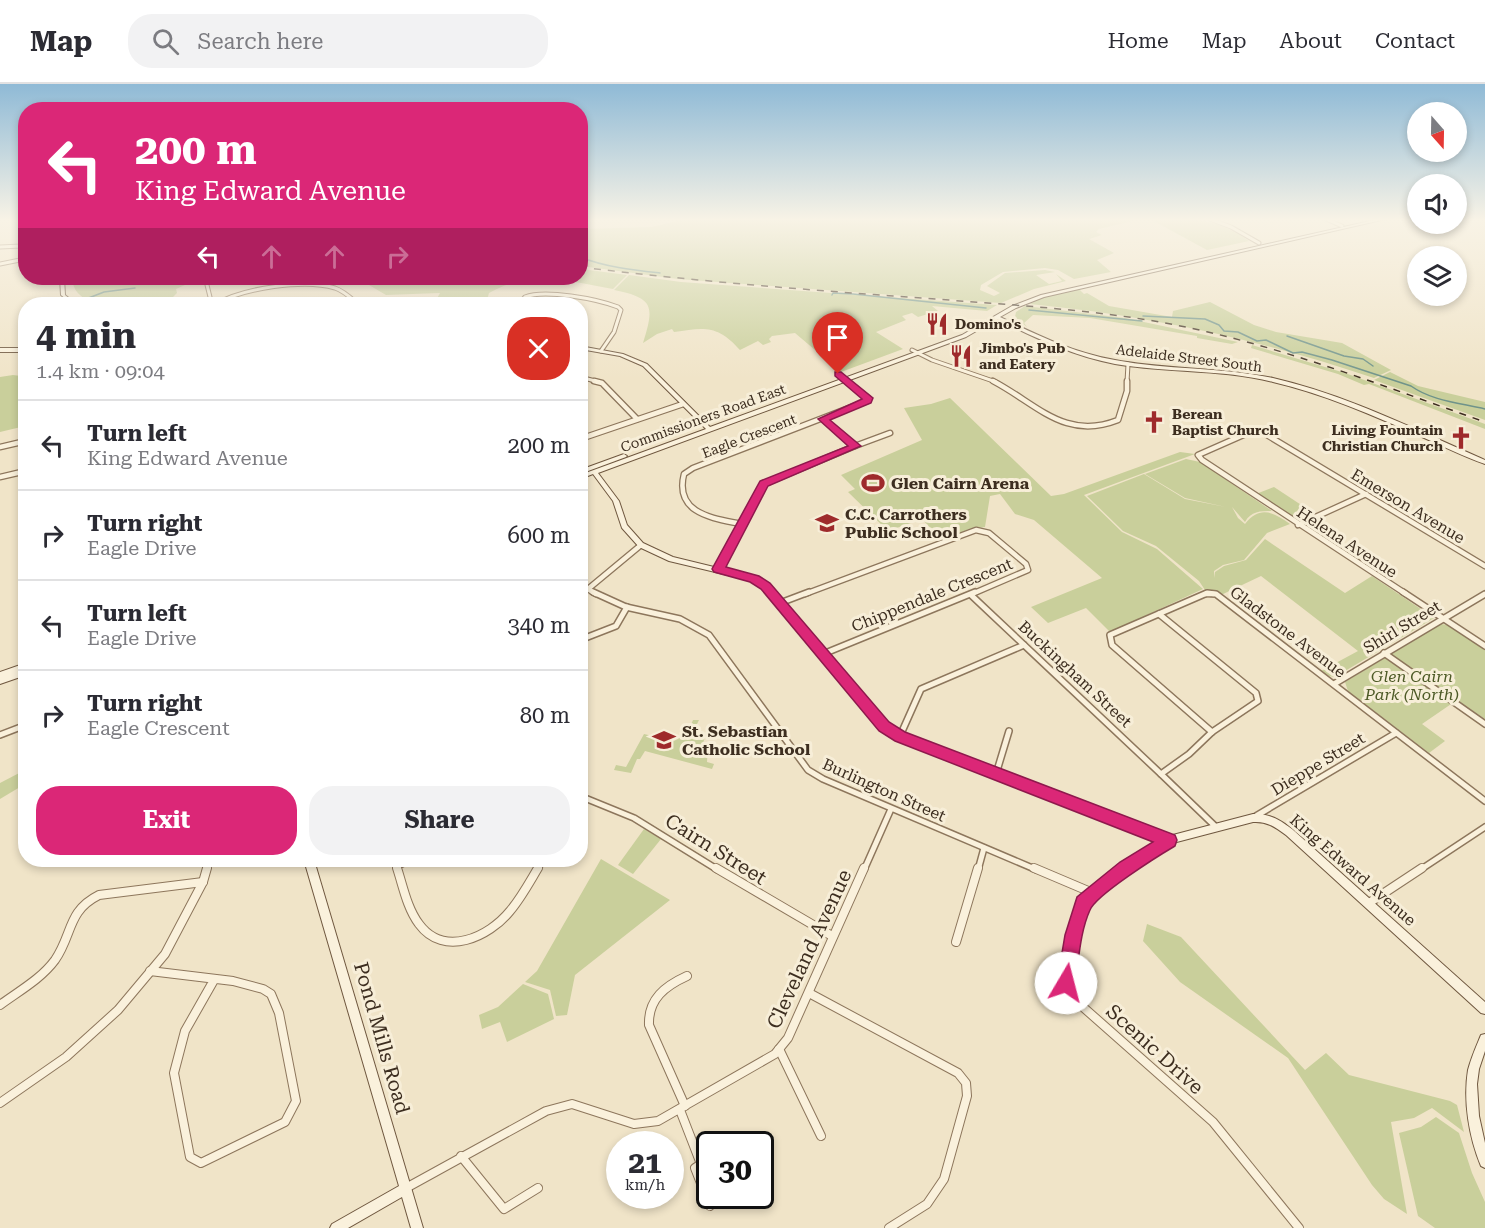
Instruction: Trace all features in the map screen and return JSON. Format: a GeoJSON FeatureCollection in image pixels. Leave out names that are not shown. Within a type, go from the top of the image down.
{"type":"FeatureCollection","features":[{"type":"Feature","properties":{"kind":"main road","name":"Commissioners Road East"},"geometry":{"type":"LineString","coordinates":[[588,473],[842,377],[971,333],[1027,297],[1054,288],[1125,272]]}},
{"type":"Feature","properties":{"kind":"main road","name":"Commissioners Road East"},"geometry":{"type":"LineString","coordinates":[[915,352],[1014,307],[1060,291],[1144,272]]}},
{"type":"Feature","properties":{"kind":"main road"},"geometry":{"type":"LineString","coordinates":[[1014,307],[1011,315],[1019,328]]}},
{"type":"Feature","properties":{"kind":"main road","name":"Adelaide Street South"},"geometry":{"type":"LineString","coordinates":[[995,316],[1074,352],[1128,364],[1231,373],[1293,386],[1335,400],[1485,462]]}},
{"type":"Feature","properties":{"kind":"main road"},"geometry":{"type":"LineString","coordinates":[[971,333],[1002,325],[1019,328]]}},
{"type":"Feature","properties":{"kind":"main road"},"geometry":{"type":"LineString","coordinates":[[588,349],[621,355],[645,365],[708,428]]}},
{"type":"Feature","properties":{"kind":"main road"},"geometry":{"type":"LineString","coordinates":[[0,351],[18,350]]}},
{"type":"Feature","properties":{"kind":"main road","name":"Commissioners Road East"},"geometry":{"type":"LineString","coordinates":[[588,471],[593,470]]}},
{"type":"Feature","properties":{"kind":"main road"},"geometry":{"type":"LineString","coordinates":[[593,470],[616,501],[624,526],[641,545],[671,559],[755,579],[766,586],[884,727],[900,736],[1169,840],[1253,818]]}},
{"type":"Feature","properties":{"kind":"main road"},"geometry":{"type":"LineString","coordinates":[[0,675],[18,669]]}},
{"type":"Feature","properties":{"kind":"main road"},"geometry":{"type":"LineString","coordinates":[[0,681],[18,675]]}},
{"type":"Feature","properties":{"kind":"main road","name":"King Edward Avenue"},"geometry":{"type":"LineString","coordinates":[[1253,818],[1264,817],[1289,832],[1485,1009]]}},
{"type":"Feature","properties":{"kind":"main road","name":"Pond Mills Road"},"geometry":{"type":"LineString","coordinates":[[311,867],[417,1228]]}},
{"type":"Feature","properties":{"kind":"main road"},"geometry":{"type":"LineString","coordinates":[[1485,1039],[1477,1054],[1471,1086],[1475,1132],[1485,1162]]}},
{"type":"Feature","properties":{"kind":"main road"},"geometry":{"type":"LineString","coordinates":[[336,1228],[406,1188]]}},
{"type":"Feature","properties":{"kind":"street"},"geometry":{"type":"LineString","coordinates":[[207,285],[210,297]]}},
{"type":"Feature","properties":{"kind":"street"},"geometry":{"type":"LineString","coordinates":[[234,297],[245,293],[289,287],[336,288],[348,297]]}},
{"type":"Feature","properties":{"kind":"street"},"geometry":{"type":"LineString","coordinates":[[525,297],[534,294],[558,297]]}},
{"type":"Feature","properties":{"kind":"street"},"geometry":{"type":"LineString","coordinates":[[588,301],[614,305],[621,310],[612,334],[601,351]]}},
{"type":"Feature","properties":{"kind":"street"},"geometry":{"type":"LineString","coordinates":[[915,352],[995,381],[1058,421],[1086,427],[1107,425],[1118,420],[1127,391],[1128,364]]}},
{"type":"Feature","properties":{"kind":"street","name":"Eagle Crescent"},"geometry":{"type":"LineString","coordinates":[[741,524],[696,512],[688,505],[683,489],[684,474],[693,468],[867,401],[868,398],[842,377]]}},
{"type":"Feature","properties":{"kind":"street"},"geometry":{"type":"LineString","coordinates":[[588,379],[602,383],[637,419]]}},
{"type":"Feature","properties":{"kind":"street"},"geometry":{"type":"LineString","coordinates":[[588,436],[683,404]]}},
{"type":"Feature","properties":{"kind":"street"},"geometry":{"type":"LineString","coordinates":[[823,419],[855,446]]}},
{"type":"Feature","properties":{"kind":"street","name":"Emerson Avenue"},"geometry":{"type":"LineString","coordinates":[[1198,455],[1257,429],[1485,566]]}},
{"type":"Feature","properties":{"kind":"street"},"geometry":{"type":"LineString","coordinates":[[718,569],[764,484],[890,433]]}},
{"type":"Feature","properties":{"kind":"street"},"geometry":{"type":"LineString","coordinates":[[0,447],[18,443]]}},
{"type":"Feature","properties":{"kind":"street","name":"Helena Avenue"},"geometry":{"type":"LineString","coordinates":[[1198,455],[1202,460],[1298,525],[1485,646]]}},
{"type":"Feature","properties":{"kind":"street"},"geometry":{"type":"LineString","coordinates":[[0,477],[18,473]]}},
{"type":"Feature","properties":{"kind":"street"},"geometry":{"type":"LineString","coordinates":[[1298,525],[1366,494]]}},
{"type":"Feature","properties":{"kind":"street","name":"Chippendale Crescent"},"geometry":{"type":"LineString","coordinates":[[780,603],[982,530],[989,533],[1026,564],[1028,570],[823,654]]}},
{"type":"Feature","properties":{"kind":"street"},"geometry":{"type":"LineString","coordinates":[[588,589],[641,545]]}},
{"type":"Feature","properties":{"kind":"street","name":"Burlington Street"},"geometry":{"type":"LineString","coordinates":[[588,589],[603,598],[627,607],[698,625],[709,635],[808,770],[891,809],[1093,893]]}},
{"type":"Feature","properties":{"kind":"street"},"geometry":{"type":"LineString","coordinates":[[1212,732],[1112,645],[1108,639],[1110,635],[1207,593],[1216,594]]}},
{"type":"Feature","properties":{"kind":"street","name":"Gladstone Avenue"},"geometry":{"type":"LineString","coordinates":[[1216,594],[1485,801]]}},
{"type":"Feature","properties":{"kind":"street","name":"Shirl Street"},"geometry":{"type":"LineString","coordinates":[[1334,684],[1485,594]]}},
{"type":"Feature","properties":{"kind":"street","name":"Buckingham Street"},"geometry":{"type":"LineString","coordinates":[[971,595],[1216,827]]}},
{"type":"Feature","properties":{"kind":"street"},"geometry":{"type":"LineString","coordinates":[[588,637],[616,626],[627,607]]}},
{"type":"Feature","properties":{"kind":"street"},"geometry":{"type":"LineString","coordinates":[[1159,614],[1256,693],[1258,701],[1212,732],[1189,754],[1161,774]]}},
{"type":"Feature","properties":{"kind":"street"},"geometry":{"type":"LineString","coordinates":[[900,736],[921,689],[1024,645]]}},
{"type":"Feature","properties":{"kind":"street"},"geometry":{"type":"LineString","coordinates":[[1384,653],[1485,724]]}},
{"type":"Feature","properties":{"kind":"street"},"geometry":{"type":"LineString","coordinates":[[0,735],[18,728]]}},
{"type":"Feature","properties":{"kind":"street"},"geometry":{"type":"LineString","coordinates":[[996,774],[1009,731]]}},
{"type":"Feature","properties":{"kind":"street","name":"Dieppe Street"},"geometry":{"type":"LineString","coordinates":[[1253,818],[1396,733]]}},
{"type":"Feature","properties":{"kind":"street","name":"Cairn Street"},"geometry":{"type":"LineString","coordinates":[[588,800],[634,818],[788,912],[832,936]]}},
{"type":"Feature","properties":{"kind":"street","name":"Cleveland Avenue"},"geometry":{"type":"LineString","coordinates":[[406,1188],[546,1111],[572,1104],[634,1124],[658,1121],[761,1064],[788,1038],[891,809]]}},
{"type":"Feature","properties":{"kind":"street"},"geometry":{"type":"LineString","coordinates":[[1369,903],[1485,827]]}},
{"type":"Feature","properties":{"kind":"street","name":"Scenic Drive"},"geometry":{"type":"LineString","coordinates":[[1169,840],[1126,868],[1083,902],[1068,962],[1066,983],[1075,1000],[1212,1122],[1299,1228]]}},
{"type":"Feature","properties":{"kind":"street"},"geometry":{"type":"LineString","coordinates":[[956,942],[984,848]]}},
{"type":"Feature","properties":{"kind":"street"},"geometry":{"type":"LineString","coordinates":[[0,1103],[66,1057],[118,1010],[165,954],[203,882],[207,867]]}},
{"type":"Feature","properties":{"kind":"street"},"geometry":{"type":"LineString","coordinates":[[397,867],[417,923],[434,938],[447,943],[473,940],[496,928],[538,867]]}},
{"type":"Feature","properties":{"kind":"street"},"geometry":{"type":"LineString","coordinates":[[0,1005],[40,976],[56,959],[64,944],[70,921],[78,908],[87,900],[99,895],[203,882]]}},
{"type":"Feature","properties":{"kind":"street"},"geometry":{"type":"LineString","coordinates":[[150,971],[255,985],[271,995],[280,1020],[296,1101],[285,1122],[201,1163],[190,1157],[174,1073],[185,1031],[214,980]]}},
{"type":"Feature","properties":{"kind":"street"},"geometry":{"type":"LineString","coordinates":[[687,976],[671,982],[654,998],[647,1013],[649,1026],[696,1149]]}},
{"type":"Feature","properties":{"kind":"street"},"geometry":{"type":"LineString","coordinates":[[809,993],[958,1073],[966,1083],[967,1096],[944,1179],[927,1204],[889,1228]]}},
{"type":"Feature","properties":{"kind":"street"},"geometry":{"type":"LineString","coordinates":[[779,1049],[821,1136]]}},
{"type":"Feature","properties":{"kind":"street"},"geometry":{"type":"LineString","coordinates":[[461,1156],[504,1209],[538,1188]]}},
{"type":"Feature","properties":{"kind":"green space"},"geometry":{"type":"Polygon","coordinates":[[[588,272],[627,275],[613,289],[588,284],[588,272]]]}},
{"type":"Feature","properties":{"kind":"green space"},"geometry":{"type":"Polygon","coordinates":[[[629,272],[1002,272],[981,285],[980,290],[994,296],[1000,293],[987,286],[1005,273],[1053,272],[1036,275],[1049,284],[1062,281],[1056,274],[1066,281],[1034,289],[1001,303],[678,279],[629,272]]]}},
{"type":"Feature","properties":{"kind":"green space"},"geometry":{"type":"Polygon","coordinates":[[[1062,272],[1109,272],[1074,279],[1062,272]]]}},
{"type":"Feature","properties":{"kind":"green space"},"geometry":{"type":"Polygon","coordinates":[[[629,275],[681,282],[997,305],[987,311],[932,306],[938,311],[918,317],[912,313],[902,316],[906,320],[876,332],[903,349],[841,372],[795,333],[772,336],[769,339],[771,342],[763,345],[758,341],[740,350],[718,332],[703,329],[674,332],[672,329],[657,334],[643,343],[649,321],[648,306],[637,297],[614,290],[629,275]]]}},
{"type":"Feature","properties":{"kind":"green space"},"geometry":{"type":"Polygon","coordinates":[[[74,285],[185,285],[176,289],[177,293],[173,297],[82,297],[74,285]]]}},
{"type":"Feature","properties":{"kind":"green space"},"geometry":{"type":"Polygon","coordinates":[[[369,285],[508,285],[489,293],[488,297],[438,297],[440,293],[386,295],[369,285]]]}},
{"type":"Feature","properties":{"kind":"green space"},"geometry":{"type":"Polygon","coordinates":[[[1079,289],[1084,294],[1087,293],[1109,306],[1172,317],[1173,311],[1210,302],[1254,325],[1276,332],[1342,343],[1391,370],[1374,378],[1288,352],[1204,331],[1118,315],[1030,304],[1043,297],[1079,289]]]}},
{"type":"Feature","properties":{"kind":"green space"},"geometry":{"type":"Polygon","coordinates":[[[1025,306],[1125,318],[1238,342],[1232,344],[1090,318],[1033,315],[1024,323],[1027,327],[1015,317],[1016,312],[1025,306]]]}},
{"type":"Feature","properties":{"kind":"green space"},"geometry":{"type":"Polygon","coordinates":[[[1252,345],[1345,373],[1485,424],[1485,429],[1369,384],[1364,385],[1338,374],[1251,348],[1252,345]]]}},
{"type":"Feature","properties":{"kind":"green space"},"geometry":{"type":"Polygon","coordinates":[[[1390,372],[1418,386],[1485,402],[1485,420],[1374,380],[1390,372]]]}},
{"type":"Feature","properties":{"kind":"green space"},"geometry":{"type":"Polygon","coordinates":[[[18,376],[18,428],[0,432],[0,377],[18,376]]]}},
{"type":"Feature","properties":{"kind":"green space"},"geometry":{"type":"Polygon","coordinates":[[[950,398],[1051,496],[1064,494],[1180,452],[1195,454],[1084,495],[1122,532],[1157,549],[1203,589],[1110,632],[1086,608],[1048,623],[1031,607],[1102,578],[1034,520],[1015,514],[1000,494],[990,496],[985,527],[969,529],[943,541],[922,519],[888,531],[848,492],[855,489],[841,475],[922,440],[904,408],[931,404],[950,398]]]}},
{"type":"Feature","properties":{"kind":"green space"},"geometry":{"type":"Polygon","coordinates":[[[1186,459],[1200,462],[1272,511],[1253,514],[1245,522],[1232,507],[1238,518],[1245,524],[1256,514],[1267,512],[1290,524],[1267,533],[1244,560],[1223,565],[1214,571],[1214,578],[1215,572],[1224,566],[1246,560],[1265,539],[1345,593],[1372,576],[1434,618],[1335,677],[1329,676],[1321,671],[1358,651],[1261,576],[1221,595],[1205,590],[1199,581],[1156,546],[1123,531],[1087,496],[1144,474],[1185,499],[1226,507],[1185,498],[1145,474],[1186,459]]]}},
{"type":"Feature","properties":{"kind":"green space"},"geometry":{"type":"Polygon","coordinates":[[[1274,487],[1315,514],[1301,520],[1293,520],[1256,494],[1274,487]]]}},
{"type":"Feature","properties":{"kind":"green space","name":"Glen Cairn Park (North)"},"geometry":{"type":"Polygon","coordinates":[[[1441,624],[1448,625],[1485,649],[1485,719],[1457,700],[1422,724],[1445,741],[1429,753],[1348,691],[1345,682],[1441,624]]]}},
{"type":"Feature","properties":{"kind":"green space"},"geometry":{"type":"Polygon","coordinates":[[[693,720],[699,720],[693,732],[706,734],[703,743],[708,745],[707,762],[714,764],[712,769],[645,751],[640,759],[637,759],[631,773],[614,770],[616,765],[626,767],[644,734],[674,741],[687,734],[693,720]]]}},
{"type":"Feature","properties":{"kind":"green space"},"geometry":{"type":"Polygon","coordinates":[[[18,774],[18,788],[0,799],[0,783],[18,774]]]}},
{"type":"Feature","properties":{"kind":"green space"},"geometry":{"type":"Polygon","coordinates":[[[644,829],[661,839],[633,874],[618,865],[644,829]]]}},
{"type":"Feature","properties":{"kind":"green space"},"geometry":{"type":"Polygon","coordinates":[[[601,859],[670,900],[575,975],[567,1015],[556,1016],[550,990],[525,982],[537,971],[601,859]]]}},
{"type":"Feature","properties":{"kind":"green space"},"geometry":{"type":"Polygon","coordinates":[[[1147,924],[1181,937],[1305,1070],[1326,1053],[1349,1075],[1450,1101],[1457,1105],[1464,1132],[1432,1108],[1414,1118],[1391,1122],[1407,1214],[1384,1199],[1372,1185],[1288,1058],[1180,982],[1143,941],[1147,924]]]}},
{"type":"Feature","properties":{"kind":"green space"},"geometry":{"type":"Polygon","coordinates":[[[523,984],[548,994],[554,1019],[507,1042],[500,1022],[482,1029],[479,1015],[498,1007],[523,984]]]}},
{"type":"Feature","properties":{"kind":"green space"},"geometry":{"type":"Polygon","coordinates":[[[1436,1117],[1459,1133],[1472,1173],[1485,1202],[1485,1228],[1435,1228],[1418,1216],[1399,1133],[1421,1127],[1436,1117]]]}},
{"type":"Feature","properties":{"kind":"waterway"},"geometry":{"type":"LineString","coordinates":[[655,272],[660,273]]}},
{"type":"Feature","properties":{"kind":"waterway"},"geometry":{"type":"LineString","coordinates":[[91,297],[104,292],[135,288]]}},
{"type":"Feature","properties":{"kind":"waterway"},"geometry":{"type":"LineString","coordinates":[[832,295],[833,293],[853,294],[986,308]]}},
{"type":"Feature","properties":{"kind":"waterway"},"geometry":{"type":"LineString","coordinates":[[1029,310],[1142,321]]}},
{"type":"Feature","properties":{"kind":"waterway"},"geometry":{"type":"LineString","coordinates":[[1143,316],[1205,319],[1219,325],[1224,331],[1238,332],[1257,341],[1266,340],[1293,353],[1302,352],[1332,360],[1411,386],[1437,398],[1485,409]]}},
{"type":"Feature","properties":{"kind":"waterway"},"geometry":{"type":"LineString","coordinates":[[1287,336],[1344,356],[1363,359],[1373,366]]}},
{"type":"Feature","properties":{"kind":"railway"},"geometry":{"type":"LineString","coordinates":[[626,272],[751,285],[1063,309],[1148,320],[1234,338],[1276,350],[1485,422]]}},
{"type":"Feature","properties":{"kind":"place","name":"Domino's"},"geometry":{"type":"Point","coordinates":[937,324]}},
{"type":"Feature","properties":{"kind":"place","name":"Jimbo's Pub and Eatery"},"geometry":{"type":"Point","coordinates":[961,356]}},
{"type":"Feature","properties":{"kind":"place","name":"Berean Baptist Church"},"geometry":{"type":"Point","coordinates":[1154,422]}},
{"type":"Feature","properties":{"kind":"place","name":"Living Fountain Christian Church"},"geometry":{"type":"Point","coordinates":[1461,438]}},
{"type":"Feature","properties":{"kind":"place","name":"Glen Cairn Arena"},"geometry":{"type":"Point","coordinates":[873,483]}},
{"type":"Feature","properties":{"kind":"place","name":"C.C. Carrothers Public School"},"geometry":{"type":"Point","coordinates":[827,523]}},
{"type":"Feature","properties":{"kind":"place","name":"St. Sebastian Catholic School"},"geometry":{"type":"Point","coordinates":[664,740]}},
{"type":"Feature","properties":{"kind":"route"},"geometry":{"type":"LineString","coordinates":[[838,374],[868,398],[867,401],[823,419],[855,446],[764,484],[718,569],[755,579],[766,586],[884,727],[900,736],[1169,840],[1126,868],[1083,902],[1068,962],[1066,983]]}}]}
